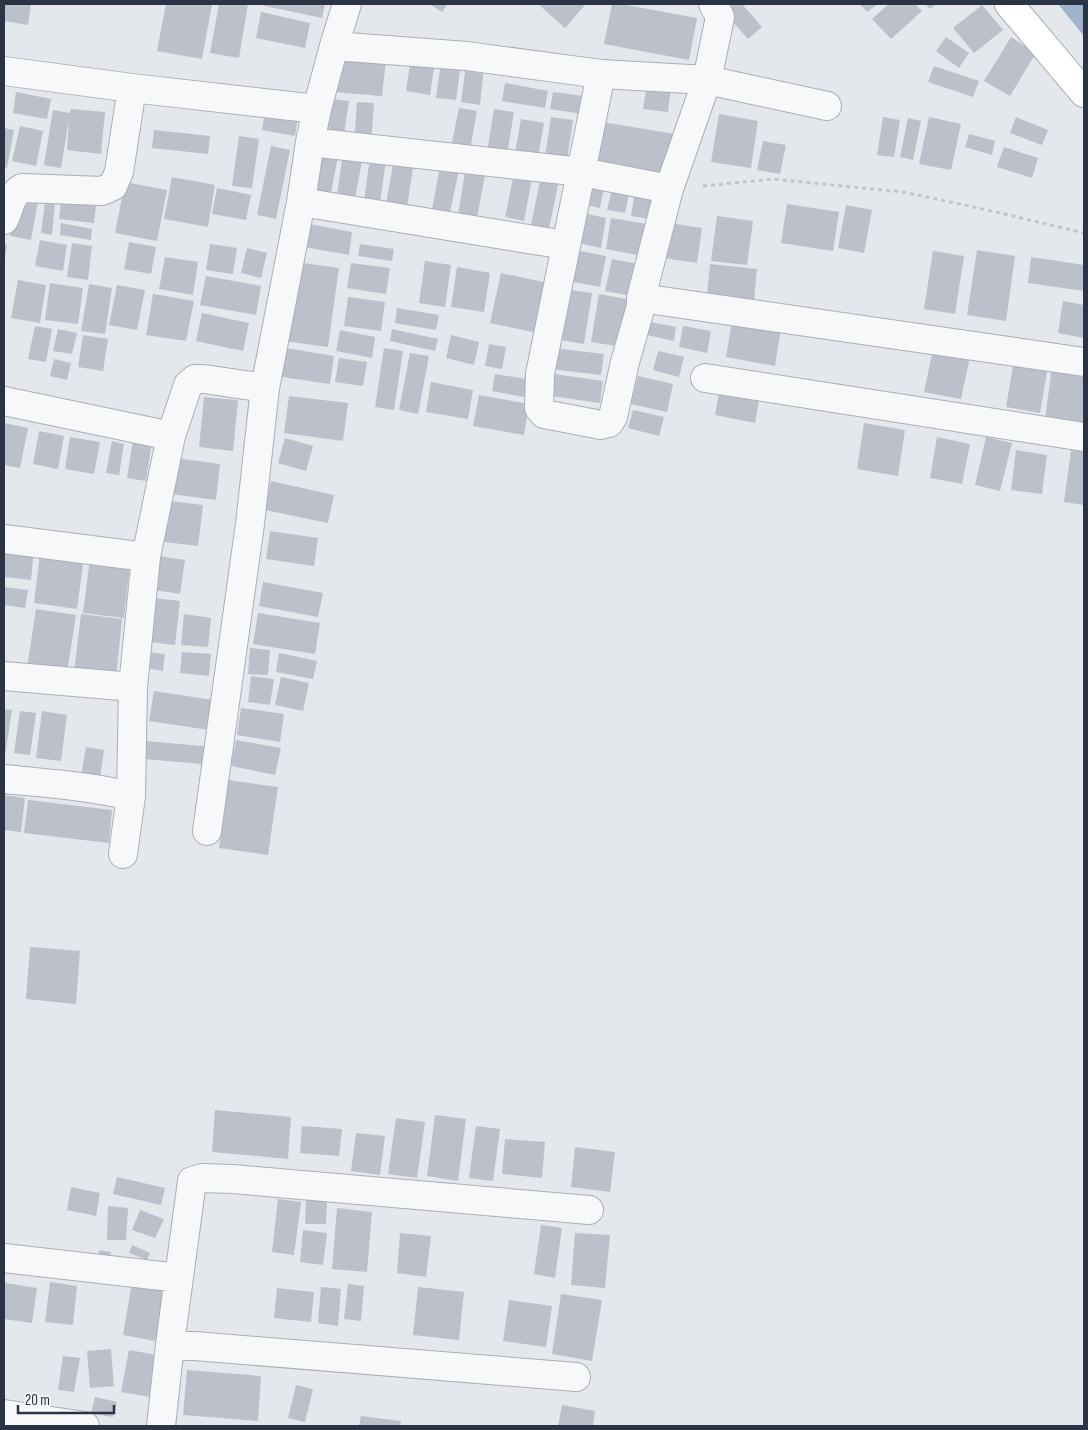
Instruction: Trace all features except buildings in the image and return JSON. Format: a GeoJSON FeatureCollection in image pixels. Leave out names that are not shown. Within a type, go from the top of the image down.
{"type":"FeatureCollection","features":[{"type":"Feature","properties":{"kind":"street"},"geometry":{"type":"LineString","coordinates":[[207,831],[250,524],[265,388],[317,109],[347,4]]}},
{"type":"Feature","properties":{"kind":"street"},"geometry":{"type":"LineString","coordinates":[[601,74],[540,374],[539,408],[544,414],[601,426],[609,423],[614,417],[625,362],[669,189],[707,80],[720,17],[713,4]]}},
{"type":"Feature","properties":{"kind":"street"},"geometry":{"type":"LineString","coordinates":[[1009,4],[1084,93]]}},
{"type":"Feature","properties":{"kind":"street"},"geometry":{"type":"LineString","coordinates":[[334,46],[467,56],[601,74],[707,80],[827,106]]}},
{"type":"Feature","properties":{"kind":"street"},"geometry":{"type":"LineString","coordinates":[[4,71],[317,109]]}},
{"type":"Feature","properties":{"kind":"street"},"geometry":{"type":"LineString","coordinates":[[4,220],[13,195],[22,188],[102,191],[113,186],[119,172],[132,88]]}},
{"type":"Feature","properties":{"kind":"street"},"geometry":{"type":"LineString","coordinates":[[310,142],[582,172],[669,189]]}},
{"type":"Feature","properties":{"kind":"street"},"geometry":{"type":"LineString","coordinates":[[301,202],[566,245]]}},
{"type":"Feature","properties":{"kind":"street"},"geometry":{"type":"LineString","coordinates":[[641,298],[1084,362]]}},
{"type":"Feature","properties":{"kind":"street"},"geometry":{"type":"LineString","coordinates":[[704,378],[1084,437]]}},
{"type":"Feature","properties":{"kind":"street"},"geometry":{"type":"LineString","coordinates":[[123,854],[131,796],[133,687],[146,557],[171,436],[188,385],[195,379],[265,388]]}},
{"type":"Feature","properties":{"kind":"street"},"geometry":{"type":"LineString","coordinates":[[4,401],[171,436]]}},
{"type":"Feature","properties":{"kind":"street"},"geometry":{"type":"LineString","coordinates":[[4,539],[146,557]]}},
{"type":"Feature","properties":{"kind":"street"},"geometry":{"type":"LineString","coordinates":[[4,676],[133,687]]}},
{"type":"Feature","properties":{"kind":"street"},"geometry":{"type":"LineString","coordinates":[[4,779],[84,787],[131,796]]}},
{"type":"Feature","properties":{"kind":"street"},"geometry":{"type":"LineString","coordinates":[[161,1426],[192,1181],[202,1178],[589,1210]]}},
{"type":"Feature","properties":{"kind":"street"},"geometry":{"type":"LineString","coordinates":[[4,1258],[179,1278]]}},
{"type":"Feature","properties":{"kind":"street"},"geometry":{"type":"LineString","coordinates":[[170,1344],[576,1378]]}},
{"type":"Feature","properties":{"kind":"street"},"geometry":{"type":"LineString","coordinates":[[4,1414],[84,1426]]}},
{"type":"Feature","properties":{"kind":"path"},"geometry":{"type":"LineString","coordinates":[[669,189],[773,179],[903,192],[1084,233]]}},
{"type":"Feature","properties":{"kind":"water"},"geometry":{"type":"Polygon","coordinates":[[[1058,4],[1084,4],[1084,36],[1058,4]]]}}]}
